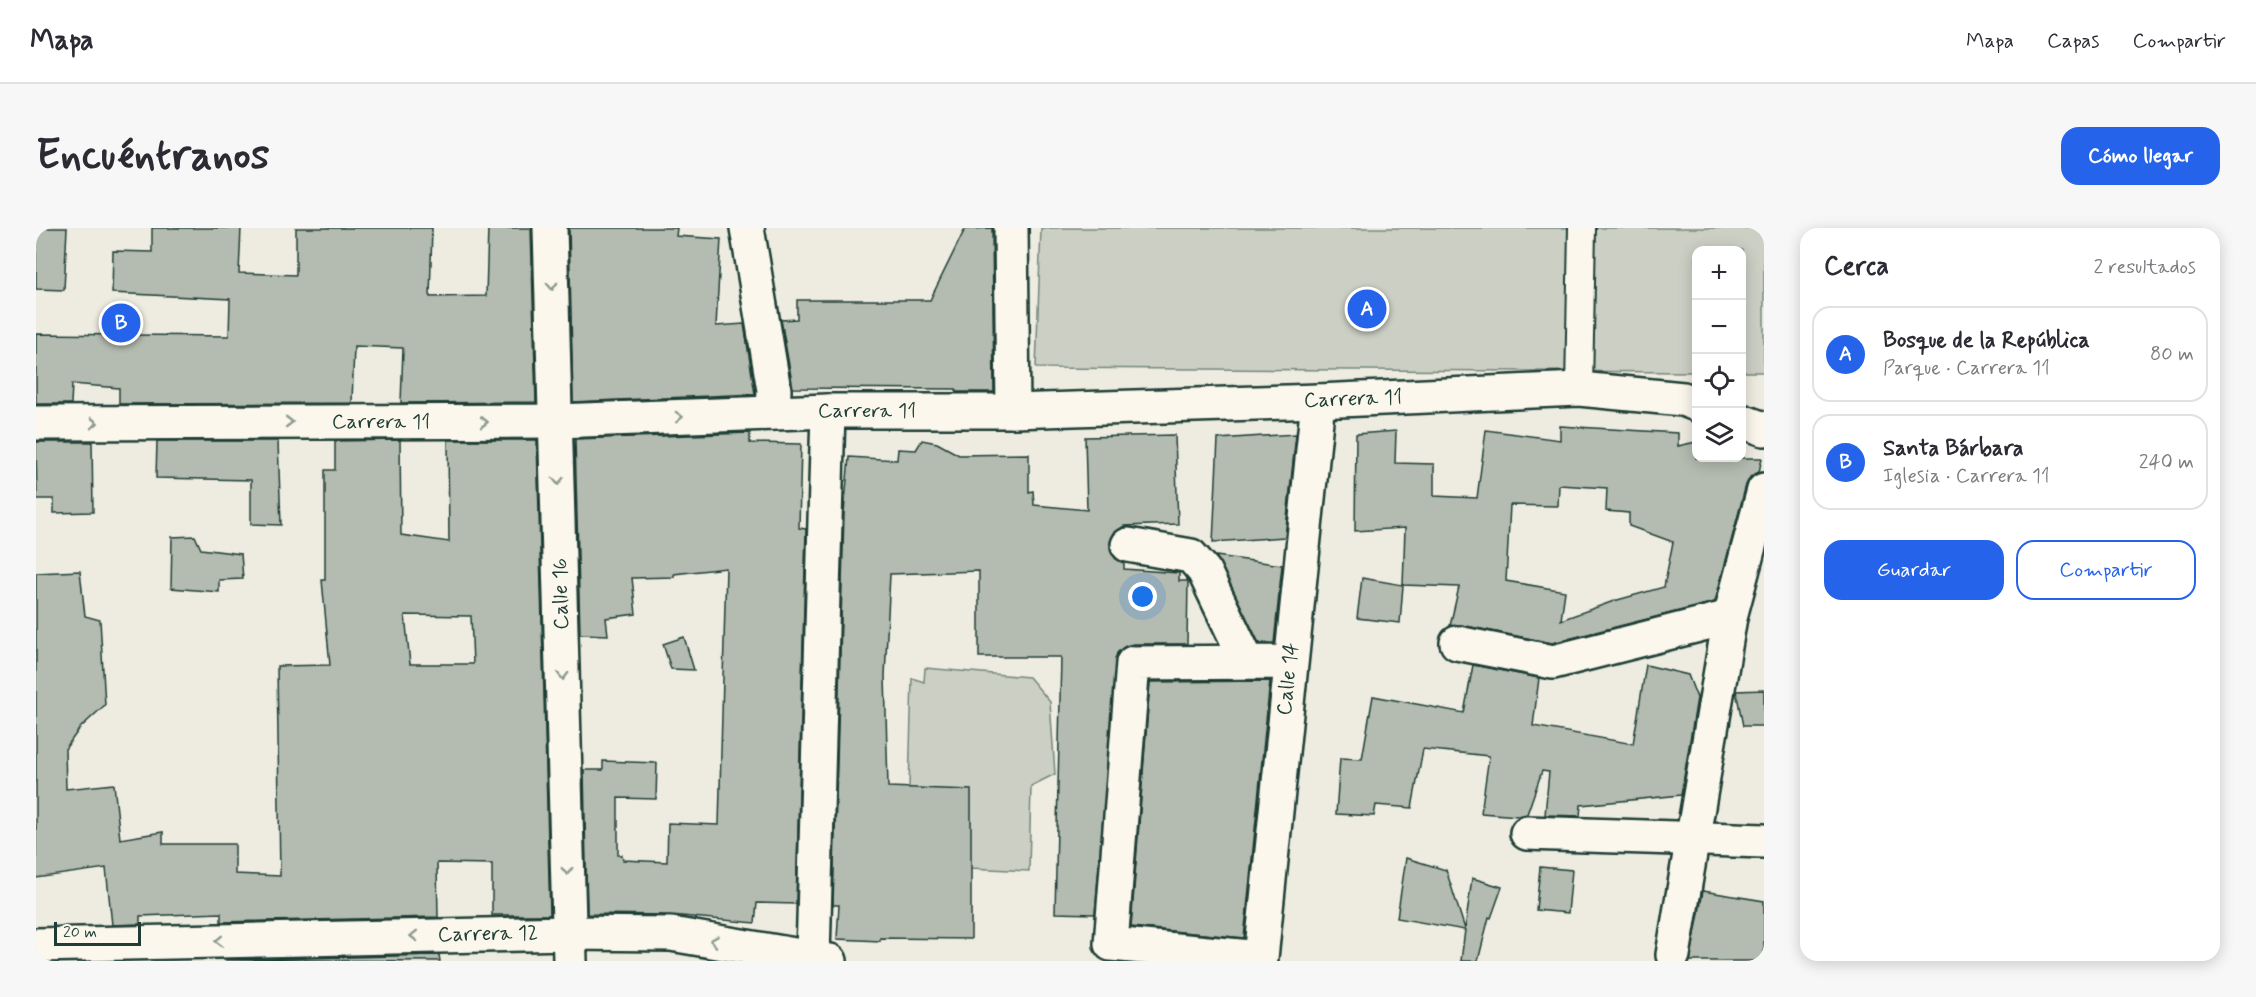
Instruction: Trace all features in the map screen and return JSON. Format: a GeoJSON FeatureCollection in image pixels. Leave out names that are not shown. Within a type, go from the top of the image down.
{"type":"FeatureCollection","features":[{"type":"Feature","properties":{"kind":"street","name":"Calle 16"},"geometry":{"type":"LineString","coordinates":[[550,228],[557,422],[569,947]]}},
{"type":"Feature","properties":{"kind":"street"},"geometry":{"type":"LineString","coordinates":[[747,228],[774,390],[773,413]]}},
{"type":"Feature","properties":{"kind":"street"},"geometry":{"type":"LineString","coordinates":[[1011,228],[1013,411]]}},
{"type":"Feature","properties":{"kind":"street"},"geometry":{"type":"LineString","coordinates":[[1579,389],[1582,228]]}},
{"type":"Feature","properties":{"kind":"street","name":"Carrera 11"},"geometry":{"type":"LineString","coordinates":[[36,423],[557,422],[828,411],[1013,411],[1318,401],[1579,389],[1683,399],[1692,402]]}},
{"type":"Feature","properties":{"kind":"street","name":"Calle 14"},"geometry":{"type":"LineString","coordinates":[[1247,661],[1133,663],[1111,944],[1261,958],[1289,662],[1318,401]]}},
{"type":"Feature","properties":{"kind":"street"},"geometry":{"type":"LineString","coordinates":[[821,959],[828,411]]}},
{"type":"Feature","properties":{"kind":"street"},"geometry":{"type":"LineString","coordinates":[[1746,422],[1764,429]]}},
{"type":"Feature","properties":{"kind":"street"},"geometry":{"type":"LineString","coordinates":[[1673,955],[1730,617],[1764,490]]}},
{"type":"Feature","properties":{"kind":"street"},"geometry":{"type":"LineString","coordinates":[[1128,544],[1191,556],[1204,572],[1247,661],[1289,662]]}},
{"type":"Feature","properties":{"kind":"street"},"geometry":{"type":"LineString","coordinates":[[1457,642],[1553,662],[1730,617]]}},
{"type":"Feature","properties":{"kind":"street"},"geometry":{"type":"LineString","coordinates":[[1527,834],[1694,837],[1764,841]]}},
{"type":"Feature","properties":{"kind":"street","name":"Carrera 12"},"geometry":{"type":"LineString","coordinates":[[36,945],[569,947],[671,934],[821,959]]}},
{"type":"Feature","properties":{"kind":"shaded area"},"geometry":{"type":"Polygon","coordinates":[[[1041,228],[1764,228],[1764,372],[1746,372],[1746,246],[1692,246],[1692,372],[1036,368],[1041,228]]]}},
{"type":"Feature","properties":{"kind":"shaded area"},"geometry":{"type":"Polygon","coordinates":[[[925,668],[1029,677],[1050,702],[1055,774],[1031,786],[1029,871],[969,868],[909,788],[912,678],[924,682],[925,668]]]}},
{"type":"Feature","properties":{"kind":"building"},"geometry":{"type":"Polygon","coordinates":[[[36,228],[67,228],[64,290],[36,289],[36,228]]]}},
{"type":"Feature","properties":{"kind":"building"},"geometry":{"type":"Polygon","coordinates":[[[152,228],[241,228],[239,273],[296,275],[296,228],[432,228],[430,297],[486,296],[488,228],[531,228],[536,402],[401,403],[403,348],[354,346],[352,403],[119,404],[119,388],[72,384],[71,404],[36,404],[36,334],[229,336],[230,299],[112,293],[113,251],[152,252],[152,228]]]}},
{"type":"Feature","properties":{"kind":"building"},"geometry":{"type":"Polygon","coordinates":[[[569,228],[677,228],[676,236],[721,239],[716,326],[744,324],[755,394],[573,402],[569,228]]]}},
{"type":"Feature","properties":{"kind":"building"},"geometry":{"type":"Polygon","coordinates":[[[992,228],[994,392],[956,392],[956,389],[793,388],[781,320],[797,319],[797,300],[930,300],[965,229],[992,228]]]}},
{"type":"Feature","properties":{"kind":"building"},"geometry":{"type":"Polygon","coordinates":[[[1560,426],[1678,433],[1678,446],[1692,443],[1692,462],[1746,462],[1746,458],[1762,458],[1759,472],[1750,477],[1746,485],[1715,602],[1552,643],[1461,625],[1450,626],[1459,587],[1403,585],[1405,528],[1355,531],[1356,434],[1396,431],[1395,463],[1434,464],[1434,496],[1477,498],[1486,430],[1560,440],[1560,426]],[[1559,485],[1558,506],[1510,505],[1506,581],[1565,591],[1561,620],[1614,601],[1664,587],[1673,542],[1629,526],[1629,513],[1606,511],[1607,488],[1559,485]]]}},
{"type":"Feature","properties":{"kind":"building"},"geometry":{"type":"Polygon","coordinates":[[[750,433],[750,443],[801,444],[799,528],[806,529],[796,904],[757,903],[755,923],[671,915],[587,914],[584,770],[603,770],[603,761],[657,763],[656,799],[618,798],[618,855],[622,855],[623,860],[667,862],[668,823],[719,825],[726,568],[674,574],[674,577],[632,578],[636,614],[606,618],[608,635],[580,634],[575,439],[750,433]]]}},
{"type":"Feature","properties":{"kind":"building"},"geometry":{"type":"Polygon","coordinates":[[[1296,434],[1285,537],[1213,542],[1218,439],[1296,434]]]}},
{"type":"Feature","properties":{"kind":"building"},"geometry":{"type":"Polygon","coordinates":[[[1175,435],[1178,524],[1124,526],[1114,533],[1110,542],[1111,552],[1116,559],[1124,563],[1124,569],[1179,573],[1179,581],[1188,581],[1187,644],[1133,644],[1117,653],[1095,914],[1055,913],[1061,657],[979,657],[979,571],[890,574],[885,676],[888,787],[971,790],[971,939],[880,938],[880,941],[837,939],[839,905],[833,905],[844,513],[849,457],[897,460],[898,449],[916,450],[922,440],[937,443],[959,455],[1029,454],[1029,492],[1033,491],[1034,505],[1087,510],[1085,437],[1175,435]]]}},
{"type":"Feature","properties":{"kind":"building"},"geometry":{"type":"Polygon","coordinates":[[[400,440],[401,535],[449,542],[448,440],[537,440],[550,915],[492,915],[492,864],[437,863],[438,917],[221,922],[221,913],[140,916],[140,924],[112,925],[106,868],[36,878],[36,573],[80,571],[85,616],[100,620],[105,705],[80,728],[65,749],[66,789],[114,784],[120,839],[163,832],[163,844],[235,844],[235,874],[280,876],[277,666],[330,665],[322,580],[325,580],[325,470],[335,470],[335,441],[400,440]],[[405,615],[410,664],[473,664],[471,616],[405,615]]]}},
{"type":"Feature","properties":{"kind":"building"},"geometry":{"type":"Polygon","coordinates":[[[157,441],[278,441],[281,525],[251,524],[251,480],[156,478],[157,441]]]}},
{"type":"Feature","properties":{"kind":"building"},"geometry":{"type":"Polygon","coordinates":[[[36,442],[92,442],[93,512],[54,513],[54,499],[37,499],[36,442]]]}},
{"type":"Feature","properties":{"kind":"building"},"geometry":{"type":"Polygon","coordinates":[[[195,536],[201,549],[241,554],[243,579],[219,580],[219,592],[171,588],[172,537],[195,536]]]}},
{"type":"Feature","properties":{"kind":"building"},"geometry":{"type":"Polygon","coordinates":[[[1216,556],[1282,565],[1274,643],[1259,643],[1216,556]]]}},
{"type":"Feature","properties":{"kind":"building"},"geometry":{"type":"Polygon","coordinates":[[[1362,578],[1403,585],[1400,623],[1357,618],[1362,578]]]}},
{"type":"Feature","properties":{"kind":"building"},"geometry":{"type":"Polygon","coordinates":[[[684,637],[694,670],[671,669],[663,644],[684,637]]]}},
{"type":"Feature","properties":{"kind":"building"},"geometry":{"type":"Polygon","coordinates":[[[1473,665],[1539,678],[1533,726],[1633,744],[1646,665],[1688,675],[1697,698],[1681,795],[1581,805],[1580,816],[1545,815],[1549,772],[1542,771],[1527,814],[1518,816],[1481,813],[1489,756],[1423,749],[1412,808],[1376,805],[1374,816],[1336,814],[1340,758],[1362,759],[1373,696],[1464,713],[1473,665]]]}},
{"type":"Feature","properties":{"kind":"building"},"geometry":{"type":"Polygon","coordinates":[[[1270,681],[1244,938],[1131,927],[1150,682],[1270,681]]]}},
{"type":"Feature","properties":{"kind":"building"},"geometry":{"type":"Polygon","coordinates":[[[1764,690],[1764,726],[1743,726],[1736,691],[1764,690]]]}},
{"type":"Feature","properties":{"kind":"building"},"geometry":{"type":"Polygon","coordinates":[[[1406,858],[1446,870],[1465,929],[1472,878],[1502,887],[1491,918],[1489,917],[1478,961],[1461,961],[1465,930],[1397,918],[1406,858]]]}},
{"type":"Feature","properties":{"kind":"building"},"geometry":{"type":"Polygon","coordinates":[[[1540,867],[1572,870],[1568,913],[1536,910],[1540,867]]]}},
{"type":"Feature","properties":{"kind":"building"},"geometry":{"type":"Polygon","coordinates":[[[1703,891],[1764,901],[1764,961],[1690,961],[1703,891]]]}},
{"type":"Feature","properties":{"kind":"building"},"geometry":{"type":"Polygon","coordinates":[[[439,955],[440,961],[223,960],[439,955]]]}},
{"type":"Feature","properties":{"kind":"place","name":"Bosque de la República"},"geometry":{"type":"Point","coordinates":[1367,309]}},
{"type":"Feature","properties":{"kind":"place","name":"Santa Bárbara"},"geometry":{"type":"Point","coordinates":[121,323]}}]}
